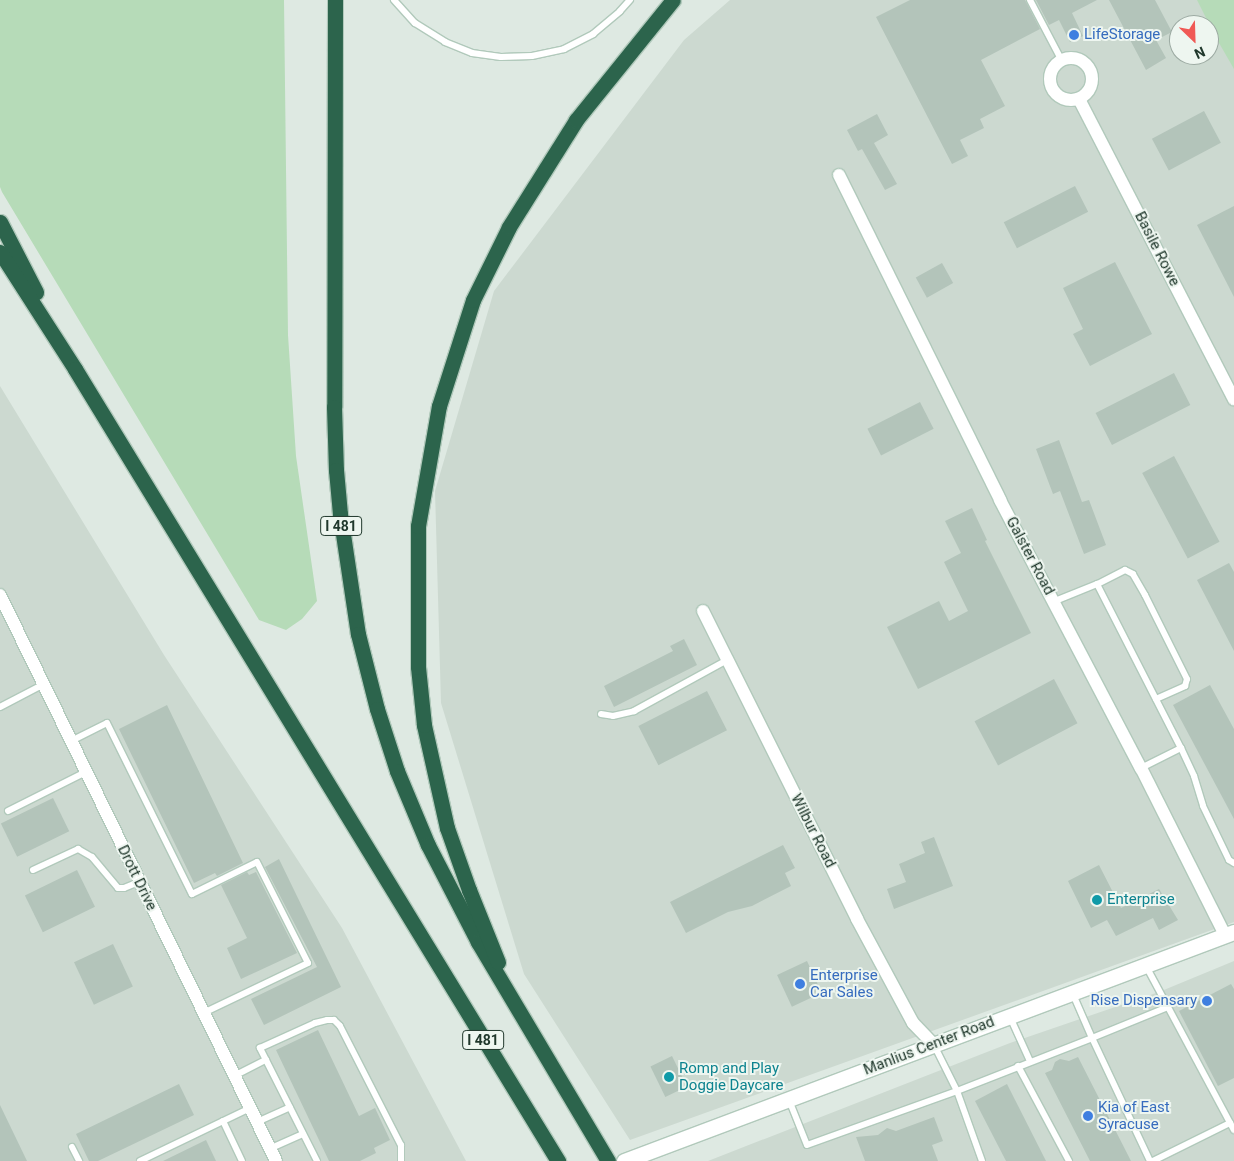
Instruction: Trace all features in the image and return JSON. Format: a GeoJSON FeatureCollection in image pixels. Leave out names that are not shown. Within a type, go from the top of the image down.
{"type":"FeatureCollection","features":[{"type":"Feature","properties":{"kind":"highway","name":"I 481"},"geometry":{"type":"LineString","coordinates":[[335,0],[334,407],[340,514],[352,601],[377,709],[397,771],[452,893],[521,1016],[608,1161]]}},
{"type":"Feature","properties":{"kind":"highway"},"geometry":{"type":"LineString","coordinates":[[521,1016],[469,890],[447,828],[424,725],[418,667],[418,526],[439,406],[472,300],[508,227],[576,120],[673,0]]}},
{"type":"Feature","properties":{"kind":"highway"},"geometry":{"type":"LineString","coordinates":[[0,222],[75,369]]}},
{"type":"Feature","properties":{"kind":"highway","name":"I 481"},"geometry":{"type":"LineString","coordinates":[[0,252],[75,369],[555,1158]]}},
{"type":"Feature","properties":{"kind":"main road","name":"Manlius Center Road"},"geometry":{"type":"LineString","coordinates":[[624,1161],[934,1045],[1071,991],[1229,934]]}},
{"type":"Feature","properties":{"kind":"street"},"geometry":{"type":"LineString","coordinates":[[1075,59],[1083,62],[1089,69],[1092,83],[1085,95],[1079,99],[1063,99],[1051,87],[1050,78],[1052,70],[1062,61],[1075,59]]}},
{"type":"Feature","properties":{"kind":"street","name":"Basile Rowe"},"geometry":{"type":"LineString","coordinates":[[1079,99],[1234,399]]}},
{"type":"Feature","properties":{"kind":"street","name":"Galster Road"},"geometry":{"type":"LineString","coordinates":[[839,175],[991,483],[1229,934]]}},
{"type":"Feature","properties":{"kind":"street","name":"Drott Drive"},"geometry":{"type":"LineString","coordinates":[[0,594],[276,1161]]}},
{"type":"Feature","properties":{"kind":"street","name":"Wilbur Road"},"geometry":{"type":"LineString","coordinates":[[703,611],[857,919],[913,1023],[934,1045]]}},
{"type":"Feature","properties":{"kind":"lane"},"geometry":{"type":"LineString","coordinates":[[394,0],[415,23],[446,42],[472,52],[501,57],[532,56],[564,49],[592,34],[620,12],[630,0]]}},
{"type":"Feature","properties":{"kind":"lane"},"geometry":{"type":"LineString","coordinates":[[1030,0],[1062,61]]}},
{"type":"Feature","properties":{"kind":"lane"},"geometry":{"type":"LineString","coordinates":[[1054,601],[1097,584],[1125,570],[1133,574],[1187,679],[1185,686],[1156,699]]}},
{"type":"Feature","properties":{"kind":"lane"},"geometry":{"type":"LineString","coordinates":[[1097,584],[1181,748],[1194,776],[1203,806],[1229,860],[1234,863]]}},
{"type":"Feature","properties":{"kind":"lane"},"geometry":{"type":"LineString","coordinates":[[601,714],[613,716],[634,710],[727,660]]}},
{"type":"Feature","properties":{"kind":"lane"},"geometry":{"type":"LineString","coordinates":[[0,706],[44,684]]}},
{"type":"Feature","properties":{"kind":"lane"},"geometry":{"type":"LineString","coordinates":[[71,741],[108,724],[192,894],[257,862],[308,963],[203,1013]]}},
{"type":"Feature","properties":{"kind":"lane"},"geometry":{"type":"LineString","coordinates":[[1141,768],[1181,748]]}},
{"type":"Feature","properties":{"kind":"lane"},"geometry":{"type":"LineString","coordinates":[[8,811],[86,772]]}},
{"type":"Feature","properties":{"kind":"lane"},"geometry":{"type":"LineString","coordinates":[[32,870],[78,849],[92,857],[118,888],[124,888],[139,882]]}},
{"type":"Feature","properties":{"kind":"lane"},"geometry":{"type":"LineString","coordinates":[[1145,964],[1234,1130]]}},
{"type":"Feature","properties":{"kind":"lane"},"geometry":{"type":"LineString","coordinates":[[1071,991],[1152,1161],[1230,1123]]}},
{"type":"Feature","properties":{"kind":"lane"},"geometry":{"type":"LineString","coordinates":[[789,1099],[807,1145],[957,1091],[1168,1007]]}},
{"type":"Feature","properties":{"kind":"lane"},"geometry":{"type":"LineString","coordinates":[[1009,1016],[1030,1061]]}},
{"type":"Feature","properties":{"kind":"lane"},"geometry":{"type":"LineString","coordinates":[[317,1161],[260,1048],[315,1023],[334,1020],[340,1026],[401,1145],[401,1161]]}},
{"type":"Feature","properties":{"kind":"lane"},"geometry":{"type":"LineString","coordinates":[[934,1045],[957,1091],[982,1161]]}},
{"type":"Feature","properties":{"kind":"lane"},"geometry":{"type":"LineString","coordinates":[[234,1076],[266,1060]]}},
{"type":"Feature","properties":{"kind":"lane"},"geometry":{"type":"LineString","coordinates":[[1018,1066],[1069,1161]]}},
{"type":"Feature","properties":{"kind":"lane"},"geometry":{"type":"LineString","coordinates":[[256,1122],[290,1107]]}},
{"type":"Feature","properties":{"kind":"lane"},"geometry":{"type":"LineString","coordinates":[[140,1161],[250,1108]]}},
{"type":"Feature","properties":{"kind":"lane"},"geometry":{"type":"LineString","coordinates":[[223,1121],[242,1161]]}},
{"type":"Feature","properties":{"kind":"lane"},"geometry":{"type":"LineString","coordinates":[[269,1148],[303,1134]]}},
{"type":"Feature","properties":{"kind":"lane"},"geometry":{"type":"LineString","coordinates":[[72,1147],[79,1161]]}},
{"type":"Feature","properties":{"kind":"shaded area"},"geometry":{"type":"Polygon","coordinates":[[[730,0],[1198,0],[1206,15],[1169,15],[1169,65],[1219,65],[1219,39],[1234,67],[1234,922],[630,1140],[524,974],[441,703],[435,491],[494,291],[684,40],[730,0]]]}},
{"type":"Feature","properties":{"kind":"shaded area"},"geometry":{"type":"Polygon","coordinates":[[[0,386],[164,655],[342,928],[466,1161],[0,1161],[0,386]]]}},
{"type":"Feature","properties":{"kind":"shaded area"},"geometry":{"type":"Polygon","coordinates":[[[1234,961],[1234,1161],[708,1161],[1010,1043],[1159,992],[1234,961]]]}},
{"type":"Feature","properties":{"kind":"green space"},"geometry":{"type":"Polygon","coordinates":[[[0,0],[284,0],[288,335],[296,456],[317,601],[302,619],[286,630],[259,620],[2,192],[0,187],[0,0]]]}},
{"type":"Feature","properties":{"kind":"green space"},"geometry":{"type":"Polygon","coordinates":[[[1197,0],[1234,0],[1234,69],[1219,43],[1219,15],[1204,15],[1197,0]]]}},
{"type":"Feature","properties":{"kind":"building"},"geometry":{"type":"Polygon","coordinates":[[[910,0],[1025,0],[1040,29],[981,60],[1005,106],[980,119],[984,128],[960,140],[968,156],[952,164],[876,17],[910,0]]]}},
{"type":"Feature","properties":{"kind":"building"},"geometry":{"type":"Polygon","coordinates":[[[1036,0],[1097,0],[1072,13],[1083,36],[1070,42],[1059,20],[1049,25],[1036,0]]]}},
{"type":"Feature","properties":{"kind":"building"},"geometry":{"type":"Polygon","coordinates":[[[1109,0],[1155,0],[1169,26],[1169,34],[1156,40],[1166,58],[1146,70],[1109,0]]]}},
{"type":"Feature","properties":{"kind":"building"},"geometry":{"type":"Polygon","coordinates":[[[1204,111],[1221,143],[1169,170],[1152,139],[1204,111]]]}},
{"type":"Feature","properties":{"kind":"building"},"geometry":{"type":"Polygon","coordinates":[[[877,114],[888,135],[874,143],[897,184],[885,190],[862,149],[858,151],[847,130],[877,114]]]}},
{"type":"Feature","properties":{"kind":"building"},"geometry":{"type":"Polygon","coordinates":[[[1075,186],[1088,212],[1017,248],[1004,222],[1075,186]]]}},
{"type":"Feature","properties":{"kind":"building"},"geometry":{"type":"Polygon","coordinates":[[[1234,206],[1234,297],[1197,225],[1234,206]]]}},
{"type":"Feature","properties":{"kind":"building"},"geometry":{"type":"Polygon","coordinates":[[[1115,262],[1152,334],[1090,366],[1073,334],[1083,329],[1063,288],[1115,262]]]}},
{"type":"Feature","properties":{"kind":"building"},"geometry":{"type":"Polygon","coordinates":[[[942,263],[953,283],[927,298],[916,278],[942,263]]]}},
{"type":"Feature","properties":{"kind":"building"},"geometry":{"type":"Polygon","coordinates":[[[1174,373],[1190,405],[1112,445],[1096,413],[1174,373]]]}},
{"type":"Feature","properties":{"kind":"building"},"geometry":{"type":"Polygon","coordinates":[[[920,402],[934,429],[881,456],[867,429],[920,402]]]}},
{"type":"Feature","properties":{"kind":"building"},"geometry":{"type":"Polygon","coordinates":[[[1059,440],[1082,502],[1089,500],[1106,545],[1084,554],[1060,491],[1053,494],[1036,449],[1059,440]]]}},
{"type":"Feature","properties":{"kind":"building"},"geometry":{"type":"Polygon","coordinates":[[[1174,456],[1220,542],[1188,559],[1142,473],[1174,456]]]}},
{"type":"Feature","properties":{"kind":"building"},"geometry":{"type":"Polygon","coordinates":[[[972,508],[987,540],[985,541],[1031,633],[918,689],[887,627],[939,601],[949,621],[968,611],[944,562],[961,553],[945,521],[972,508]]]}},
{"type":"Feature","properties":{"kind":"building"},"geometry":{"type":"Polygon","coordinates":[[[1229,563],[1234,572],[1234,651],[1197,580],[1229,563]]]}},
{"type":"Feature","properties":{"kind":"building"},"geometry":{"type":"Polygon","coordinates":[[[684,639],[697,665],[614,707],[604,686],[673,651],[670,646],[684,639]]]}},
{"type":"Feature","properties":{"kind":"building"},"geometry":{"type":"Polygon","coordinates":[[[1054,679],[1077,723],[998,765],[975,721],[1054,679]]]}},
{"type":"Feature","properties":{"kind":"building"},"geometry":{"type":"Polygon","coordinates":[[[1210,685],[1234,729],[1234,819],[1173,705],[1210,685]]]}},
{"type":"Feature","properties":{"kind":"building"},"geometry":{"type":"Polygon","coordinates":[[[707,691],[727,730],[658,765],[638,726],[707,691]]]}},
{"type":"Feature","properties":{"kind":"building"},"geometry":{"type":"Polygon","coordinates":[[[167,705],[243,863],[217,876],[215,873],[194,883],[119,729],[167,705]]]}},
{"type":"Feature","properties":{"kind":"building"},"geometry":{"type":"Polygon","coordinates":[[[53,798],[69,831],[17,857],[1,823],[53,798]]]}},
{"type":"Feature","properties":{"kind":"building"},"geometry":{"type":"Polygon","coordinates":[[[934,837],[953,886],[894,909],[887,889],[906,882],[899,864],[925,853],[921,842],[934,837]]]}},
{"type":"Feature","properties":{"kind":"building"},"geometry":{"type":"Polygon","coordinates":[[[783,845],[795,868],[785,873],[791,886],[752,906],[728,912],[686,933],[670,902],[783,845]]]}},
{"type":"Feature","properties":{"kind":"building"},"geometry":{"type":"Polygon","coordinates":[[[279,859],[341,987],[264,1025],[251,999],[317,967],[265,867],[279,859]]]}},
{"type":"Feature","properties":{"kind":"building","name":"Enterprise"},"geometry":{"type":"Polygon","coordinates":[[[1099,865],[1121,908],[1159,889],[1178,920],[1159,930],[1153,918],[1116,936],[1107,920],[1091,928],[1068,881],[1099,865]]]}},
{"type":"Feature","properties":{"kind":"building"},"geometry":{"type":"Polygon","coordinates":[[[77,870],[95,907],[43,932],[25,895],[77,870]]]}},
{"type":"Feature","properties":{"kind":"building"},"geometry":{"type":"Polygon","coordinates":[[[247,872],[249,875],[256,872],[297,953],[241,979],[227,948],[247,938],[221,885],[247,872]]]}},
{"type":"Feature","properties":{"kind":"building"},"geometry":{"type":"Polygon","coordinates":[[[113,944],[133,987],[94,1005],[74,962],[113,944]]]}},
{"type":"Feature","properties":{"kind":"building","name":"Enterprise Car Sales"},"geometry":{"type":"Polygon","coordinates":[[[807,961],[822,993],[792,1007],[777,975],[807,961]]]}},
{"type":"Feature","properties":{"kind":"building"},"geometry":{"type":"Polygon","coordinates":[[[1231,984],[1234,989],[1234,1078],[1218,1086],[1179,1011],[1231,984]]]}},
{"type":"Feature","properties":{"kind":"building"},"geometry":{"type":"Polygon","coordinates":[[[318,1030],[359,1116],[375,1108],[390,1140],[374,1148],[376,1153],[360,1161],[329,1161],[276,1050],[318,1030]]]}},
{"type":"Feature","properties":{"kind":"building","name":"Romp and Play Doggie Daycare"},"geometry":{"type":"Polygon","coordinates":[[[672,1056],[687,1087],[665,1097],[650,1067],[672,1056]]]}},
{"type":"Feature","properties":{"kind":"building","name":"Kia of East Syracuse"},"geometry":{"type":"Polygon","coordinates":[[[1078,1057],[1131,1161],[1090,1161],[1045,1073],[1052,1070],[1055,1062],[1060,1059],[1069,1061],[1078,1057]]]}},
{"type":"Feature","properties":{"kind":"building"},"geometry":{"type":"Polygon","coordinates":[[[179,1084],[194,1115],[98,1161],[89,1161],[76,1134],[179,1084]]]}},
{"type":"Feature","properties":{"kind":"building"},"geometry":{"type":"Polygon","coordinates":[[[1007,1084],[1046,1161],[1006,1161],[975,1101],[1007,1084]]]}},
{"type":"Feature","properties":{"kind":"building"},"geometry":{"type":"Polygon","coordinates":[[[0,1105],[27,1161],[0,1161],[0,1105]]]}},
{"type":"Feature","properties":{"kind":"building"},"geometry":{"type":"Polygon","coordinates":[[[934,1117],[943,1141],[932,1145],[938,1161],[865,1161],[856,1137],[878,1135],[887,1128],[896,1131],[934,1117]]]}},
{"type":"Feature","properties":{"kind":"building"},"geometry":{"type":"Polygon","coordinates":[[[206,1140],[216,1161],[163,1161],[206,1140]]]}},
{"type":"Feature","properties":{"kind":"place","name":"LifeStorage"},"geometry":{"type":"Point","coordinates":[1074,35]}},
{"type":"Feature","properties":{"kind":"place","name":"Enterprise"},"geometry":{"type":"Point","coordinates":[1097,900]}},
{"type":"Feature","properties":{"kind":"place","name":"Enterprise Car Sales"},"geometry":{"type":"Point","coordinates":[800,984]}},
{"type":"Feature","properties":{"kind":"place","name":"Rise Dispensary"},"geometry":{"type":"Point","coordinates":[1207,1001]}},
{"type":"Feature","properties":{"kind":"place","name":"Romp and Play Doggie Daycare"},"geometry":{"type":"Point","coordinates":[669,1077]}},
{"type":"Feature","properties":{"kind":"place","name":"Kia of East Syracuse"},"geometry":{"type":"Point","coordinates":[1088,1116]}}]}
